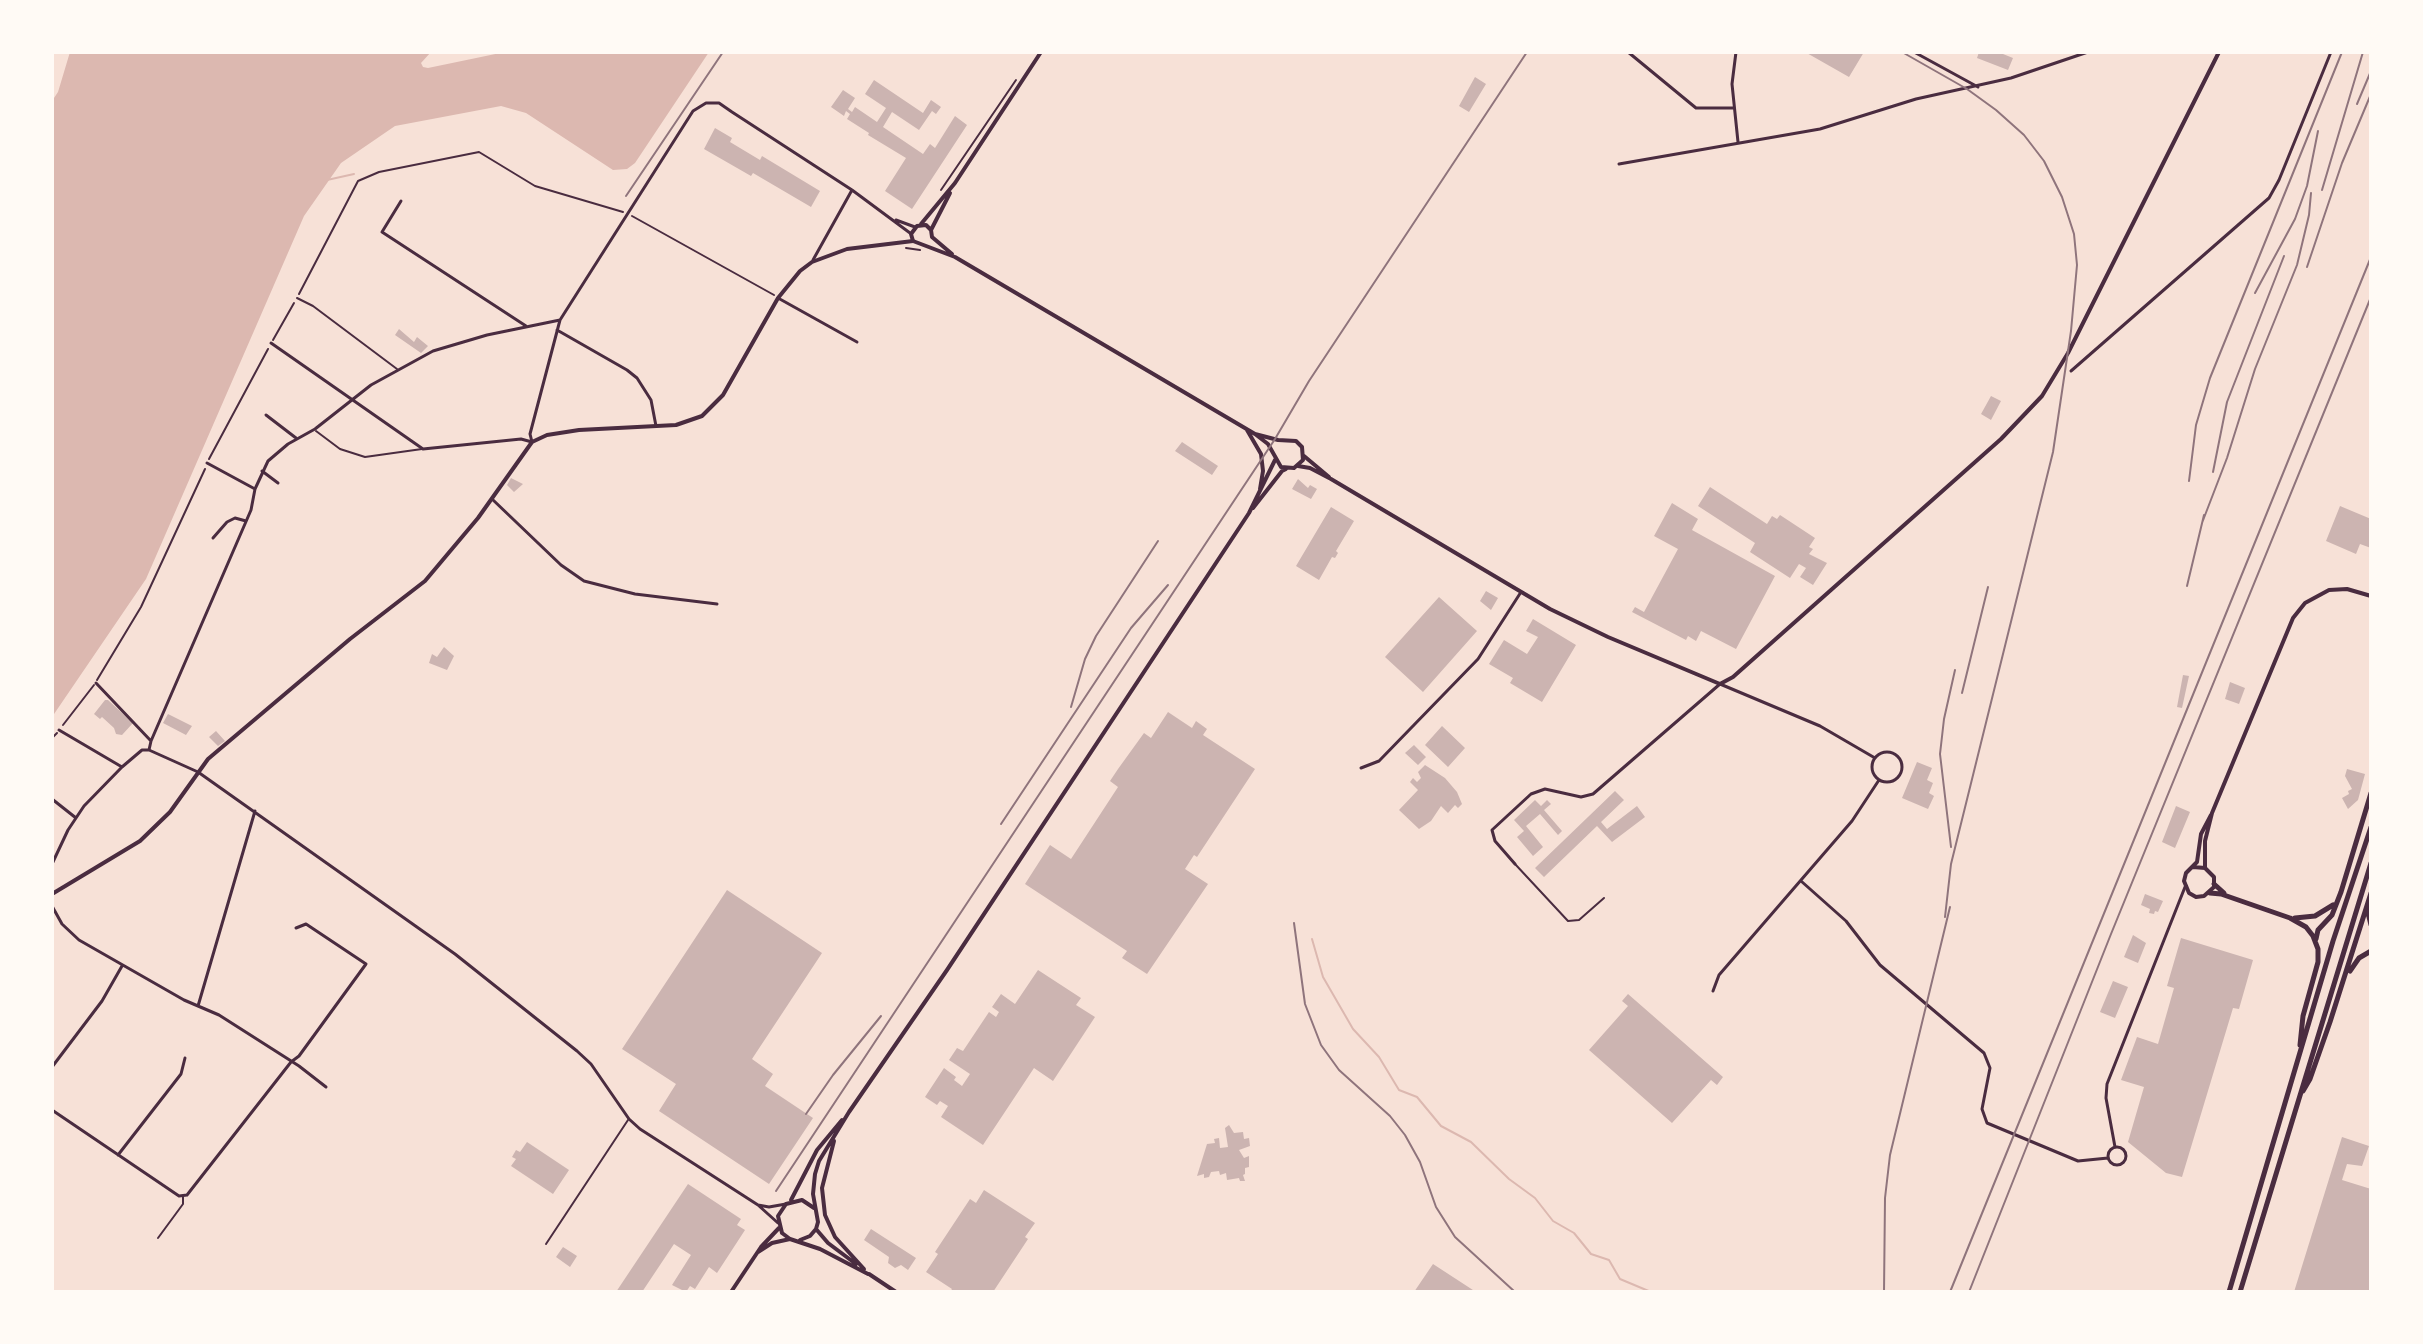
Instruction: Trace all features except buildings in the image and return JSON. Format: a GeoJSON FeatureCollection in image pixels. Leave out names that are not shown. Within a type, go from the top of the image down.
{"type":"FeatureCollection","features":[{"type":"Feature","properties":{"kind":"highway"},"geometry":{"type":"LineString","coordinates":[[2315,940],[2318,930],[2332,915],[2341,892],[2371,793]]}},
{"type":"Feature","properties":{"kind":"highway"},"geometry":{"type":"LineString","coordinates":[[2229,1292],[2371,827]]}},
{"type":"Feature","properties":{"kind":"highway"},"geometry":{"type":"LineString","coordinates":[[2240,1292],[2371,863]]}},
{"type":"Feature","properties":{"kind":"highway"},"geometry":{"type":"LineString","coordinates":[[2214,884],[2228,896]]}},
{"type":"Feature","properties":{"kind":"highway"},"geometry":{"type":"LineString","coordinates":[[2210,893],[2228,896],[2290,918],[2306,927],[2315,940],[2319,957],[2303,1016],[2300,1056]]}},
{"type":"Feature","properties":{"kind":"highway"},"geometry":{"type":"LineString","coordinates":[[2301,1095],[2310,1079],[2371,893]]}},
{"type":"Feature","properties":{"kind":"highway"},"geometry":{"type":"LineString","coordinates":[[2290,918],[2315,916],[2335,903]]}},
{"type":"Feature","properties":{"kind":"highway"},"geometry":{"type":"LineString","coordinates":[[2366,908],[2371,925]]}},
{"type":"Feature","properties":{"kind":"highway"},"geometry":{"type":"LineString","coordinates":[[2345,978],[2359,958],[2371,951]]}},
{"type":"Feature","properties":{"kind":"street"},"geometry":{"type":"LineString","coordinates":[[1041,52],[955,183],[931,230],[932,237],[955,257],[1255,434],[1268,444],[1278,465],[1287,469]]}},
{"type":"Feature","properties":{"kind":"street"},"geometry":{"type":"LineString","coordinates":[[1628,52],[1696,108],[1734,108]]}},
{"type":"Feature","properties":{"kind":"street"},"geometry":{"type":"LineString","coordinates":[[1736,52],[1732,84],[1738,142]]}},
{"type":"Feature","properties":{"kind":"street"},"geometry":{"type":"LineString","coordinates":[[1914,52],[1978,87]]}},
{"type":"Feature","properties":{"kind":"street"},"geometry":{"type":"LineString","coordinates":[[1619,164],[1820,129],[1916,99],[1978,87],[2088,52]]}},
{"type":"Feature","properties":{"kind":"street"},"geometry":{"type":"LineString","coordinates":[[1515,864],[1495,841],[1492,830],[1531,794],[1545,789],[1581,797],[1593,794],[1720,684],[1733,677],[2015,426],[2042,396],[2068,353],[2219,52]]}},
{"type":"Feature","properties":{"kind":"street"},"geometry":{"type":"LineString","coordinates":[[2071,371],[2269,198],[2331,52]]}},
{"type":"Feature","properties":{"kind":"street"},"geometry":{"type":"LineString","coordinates":[[532,442],[530,434],[560,320],[693,111],[706,103],[719,103],[852,190],[895,220],[911,234],[913,241]]}},
{"type":"Feature","properties":{"kind":"street"},"geometry":{"type":"LineString","coordinates":[[911,234],[955,183]]}},
{"type":"Feature","properties":{"kind":"street"},"geometry":{"type":"LineString","coordinates":[[812,262],[852,190]]}},
{"type":"Feature","properties":{"kind":"street"},"geometry":{"type":"LineString","coordinates":[[401,201],[382,232],[526,326]]}},
{"type":"Feature","properties":{"kind":"street"},"geometry":{"type":"LineString","coordinates":[[895,220],[915,227]]}},
{"type":"Feature","properties":{"kind":"street"},"geometry":{"type":"LineString","coordinates":[[921,224],[931,230]]}},
{"type":"Feature","properties":{"kind":"street"},"geometry":{"type":"LineString","coordinates":[[924,246],[932,237]]}},
{"type":"Feature","properties":{"kind":"street"},"geometry":{"type":"LineString","coordinates":[[52,894],[140,841],[170,812],[208,759],[350,639],[425,581],[446,559],[532,442],[547,435],[579,430],[690,421],[713,408],[778,298],[792,279],[812,262],[847,249],[913,241],[955,257]]}},
{"type":"Feature","properties":{"kind":"street"},"geometry":{"type":"LineString","coordinates":[[778,298],[857,342]]}},
{"type":"Feature","properties":{"kind":"street"},"geometry":{"type":"LineString","coordinates":[[149,750],[246,521],[255,489],[268,461],[353,399],[433,351],[462,341],[560,320]]}},
{"type":"Feature","properties":{"kind":"street"},"geometry":{"type":"LineString","coordinates":[[557,330],[637,378],[651,400],[656,426]]}},
{"type":"Feature","properties":{"kind":"street"},"geometry":{"type":"LineString","coordinates":[[271,343],[423,449],[521,439],[532,442]]}},
{"type":"Feature","properties":{"kind":"street"},"geometry":{"type":"LineString","coordinates":[[266,415],[296,438]]}},
{"type":"Feature","properties":{"kind":"street"},"geometry":{"type":"LineString","coordinates":[[1245,429],[1259,447],[1263,464],[1260,492]]}},
{"type":"Feature","properties":{"kind":"street"},"geometry":{"type":"LineString","coordinates":[[1255,434],[1300,443],[1304,456],[1331,479]]}},
{"type":"Feature","properties":{"kind":"street"},"geometry":{"type":"LineString","coordinates":[[1249,513],[1277,445],[1284,440]]}},
{"type":"Feature","properties":{"kind":"street"},"geometry":{"type":"LineString","coordinates":[[1298,466],[1304,456]]}},
{"type":"Feature","properties":{"kind":"street"},"geometry":{"type":"LineString","coordinates":[[207,463],[255,489]]}},
{"type":"Feature","properties":{"kind":"street"},"geometry":{"type":"LineString","coordinates":[[800,1240],[816,1229],[815,1174],[819,1161],[849,1112],[947,970],[1249,513],[1282,471],[1298,466],[1310,468],[1581,625],[1820,726],[1875,758]]}},
{"type":"Feature","properties":{"kind":"street"},"geometry":{"type":"LineString","coordinates":[[262,471],[278,483]]}},
{"type":"Feature","properties":{"kind":"street"},"geometry":{"type":"LineString","coordinates":[[492,499],[561,565],[584,581],[635,594],[717,604]]}},
{"type":"Feature","properties":{"kind":"street"},"geometry":{"type":"LineString","coordinates":[[213,538],[227,522],[235,518],[246,521]]}},
{"type":"Feature","properties":{"kind":"street"},"geometry":{"type":"LineString","coordinates":[[2115,1147],[2106,1098],[2107,1084],[2180,904],[2185,876],[2197,862],[2201,834],[2296,613],[2313,597],[2329,590],[2347,589],[2371,596]]}},
{"type":"Feature","properties":{"kind":"street"},"geometry":{"type":"LineString","coordinates":[[1361,768],[1379,761],[1478,659],[1521,592]]}},
{"type":"Feature","properties":{"kind":"street"},"geometry":{"type":"LineString","coordinates":[[96,683],[151,741]]}},
{"type":"Feature","properties":{"kind":"street"},"geometry":{"type":"LineString","coordinates":[[59,730],[122,767]]}},
{"type":"Feature","properties":{"kind":"street"},"geometry":{"type":"LineString","coordinates":[[52,864],[76,818],[122,767],[142,750],[149,750],[198,772],[455,954],[543,1022],[591,1064],[629,1119],[640,1129],[758,1205],[790,1239]]}},
{"type":"Feature","properties":{"kind":"street"},"geometry":{"type":"LineString","coordinates":[[1886,752],[1893,753],[1902,764],[1902,772],[1894,780],[1879,780],[1872,770],[1875,758],[1886,752]]}},
{"type":"Feature","properties":{"kind":"street"},"geometry":{"type":"LineString","coordinates":[[1713,991],[1719,975],[1852,821],[1879,780]]}},
{"type":"Feature","properties":{"kind":"street"},"geometry":{"type":"LineString","coordinates":[[52,799],[76,818]]}},
{"type":"Feature","properties":{"kind":"street"},"geometry":{"type":"LineString","coordinates":[[198,1006],[255,811]]}},
{"type":"Feature","properties":{"kind":"street"},"geometry":{"type":"LineString","coordinates":[[2205,868],[2205,841],[2212,813]]}},
{"type":"Feature","properties":{"kind":"street"},"geometry":{"type":"LineString","coordinates":[[2180,904],[2193,896],[2210,893],[2214,884],[2212,874],[2205,868],[2193,867]]}},
{"type":"Feature","properties":{"kind":"street"},"geometry":{"type":"LineString","coordinates":[[1801,881],[1850,926],[1880,965],[1984,1053],[1990,1068],[1982,1109],[1987,1123],[2075,1160],[2108,1158],[2116,1166],[2125,1162],[2126,1152],[2115,1147]]}},
{"type":"Feature","properties":{"kind":"street"},"geometry":{"type":"LineString","coordinates":[[2185,887],[2193,896]]}},
{"type":"Feature","properties":{"kind":"street"},"geometry":{"type":"LineString","coordinates":[[52,906],[69,932],[122,966],[219,1015],[326,1087]]}},
{"type":"Feature","properties":{"kind":"street"},"geometry":{"type":"LineString","coordinates":[[52,1110],[183,1197],[299,1056],[366,964],[306,924],[296,928]]}},
{"type":"Feature","properties":{"kind":"street"},"geometry":{"type":"LineString","coordinates":[[52,1067],[102,1001],[122,966]]}},
{"type":"Feature","properties":{"kind":"street"},"geometry":{"type":"LineString","coordinates":[[118,1155],[181,1074],[185,1058]]}},
{"type":"Feature","properties":{"kind":"street"},"geometry":{"type":"LineString","coordinates":[[731,1292],[778,1226],[779,1212],[788,1202],[817,1150],[849,1112]]}},
{"type":"Feature","properties":{"kind":"street"},"geometry":{"type":"LineString","coordinates":[[835,1136],[822,1188],[825,1215],[844,1249],[868,1274]]}},
{"type":"Feature","properties":{"kind":"street"},"geometry":{"type":"LineString","coordinates":[[2108,1158],[2109,1150],[2115,1147]]}},
{"type":"Feature","properties":{"kind":"street"},"geometry":{"type":"LineString","coordinates":[[758,1205],[769,1207],[802,1200],[814,1208]]}},
{"type":"Feature","properties":{"kind":"street"},"geometry":{"type":"LineString","coordinates":[[816,1229],[828,1243],[896,1292]]}},
{"type":"Feature","properties":{"kind":"street"},"geometry":{"type":"LineString","coordinates":[[756,1254],[772,1243],[800,1240],[868,1274]]}},
{"type":"Feature","properties":{"kind":"lane"},"geometry":{"type":"LineString","coordinates":[[297,298],[320,311],[397,370]]}},
{"type":"Feature","properties":{"kind":"lane"},"geometry":{"type":"LineString","coordinates":[[315,429],[340,449],[365,457],[423,449]]}},
{"type":"Feature","properties":{"kind":"lane"},"geometry":{"type":"LineString","coordinates":[[1515,864],[1568,921],[1579,920],[1604,898]]}},
{"type":"Feature","properties":{"kind":"lane"},"geometry":{"type":"LineString","coordinates":[[546,1244],[629,1119]]}},
{"type":"Feature","properties":{"kind":"lane"},"geometry":{"type":"LineString","coordinates":[[158,1238],[183,1204],[183,1197]]}},
{"type":"Feature","properties":{"kind":"path"},"geometry":{"type":"LineString","coordinates":[[940,192],[1018,76]]}},
{"type":"Feature","properties":{"kind":"path"},"geometry":{"type":"LineString","coordinates":[[359,181],[379,172],[479,152],[535,186],[628,214],[778,298]]}},
{"type":"Feature","properties":{"kind":"shaded area"},"geometry":{"type":"Polygon","coordinates":[[[70,52],[431,52],[421,63],[428,68],[505,52],[709,52],[635,163],[627,169],[613,170],[526,113],[501,106],[395,126],[341,163],[304,216],[146,579],[52,717],[52,101],[58,92],[70,52]]]}},
{"type":"Feature","properties":{"kind":"waterway"},"geometry":{"type":"LineString","coordinates":[[327,180],[354,174]]}},
{"type":"Feature","properties":{"kind":"waterway"},"geometry":{"type":"LineString","coordinates":[[1312,939],[1323,977],[1353,1029],[1379,1057],[1399,1090],[1417,1097],[1441,1126],[1471,1142],[1509,1179],[1535,1198],[1553,1221],[1574,1233],[1591,1254],[1609,1260],[1620,1279],[1651,1292]]}},
{"type":"Feature","properties":{"kind":"railway"},"geometry":{"type":"LineString","coordinates":[[626,196],[723,52]]}},
{"type":"Feature","properties":{"kind":"railway"},"geometry":{"type":"LineString","coordinates":[[776,1191],[1275,439],[1309,381],[1527,52]]}},
{"type":"Feature","properties":{"kind":"railway"},"geometry":{"type":"LineString","coordinates":[[1902,52],[1967,89],[2024,135],[2044,161],[2062,197],[2074,234],[2077,265],[2071,331],[2053,452],[1951,864],[1945,917]]}},
{"type":"Feature","properties":{"kind":"railway"},"geometry":{"type":"LineString","coordinates":[[2189,481],[2196,425],[2210,378],[2342,52]]}},
{"type":"Feature","properties":{"kind":"railway"},"geometry":{"type":"LineString","coordinates":[[2322,190],[2363,52]]}},
{"type":"Feature","properties":{"kind":"railway"},"geometry":{"type":"LineString","coordinates":[[2357,104],[2371,71]]}},
{"type":"Feature","properties":{"kind":"railway"},"geometry":{"type":"LineString","coordinates":[[2307,267],[2342,163],[2371,94]]}},
{"type":"Feature","properties":{"kind":"railway"},"geometry":{"type":"LineString","coordinates":[[2255,293],[2295,219],[2307,186],[2318,131]]}},
{"type":"Feature","properties":{"kind":"railway"},"geometry":{"type":"LineString","coordinates":[[2202,523],[2227,458],[2255,369],[2297,265],[2311,193]]}},
{"type":"Feature","properties":{"kind":"railway"},"geometry":{"type":"LineString","coordinates":[[2213,472],[2227,402],[2284,256]]}},
{"type":"Feature","properties":{"kind":"railway"},"geometry":{"type":"LineString","coordinates":[[1950,1292],[2371,257]]}},
{"type":"Feature","properties":{"kind":"railway"},"geometry":{"type":"LineString","coordinates":[[1969,1292],[2111,934],[2371,297]]}},
{"type":"Feature","properties":{"kind":"railway"},"geometry":{"type":"LineString","coordinates":[[2187,586],[2204,515]]}},
{"type":"Feature","properties":{"kind":"railway"},"geometry":{"type":"LineString","coordinates":[[1071,707],[1085,659],[1096,636],[1158,541]]}},
{"type":"Feature","properties":{"kind":"railway"},"geometry":{"type":"LineString","coordinates":[[1001,824],[1131,628],[1168,585]]}},
{"type":"Feature","properties":{"kind":"railway"},"geometry":{"type":"LineString","coordinates":[[1962,693],[1988,587]]}},
{"type":"Feature","properties":{"kind":"railway"},"geometry":{"type":"LineString","coordinates":[[1951,847],[1940,754],[1955,670]]}},
{"type":"Feature","properties":{"kind":"railway"},"geometry":{"type":"LineString","coordinates":[[1884,1292],[1885,1198],[1890,1155],[1950,907]]}},
{"type":"Feature","properties":{"kind":"railway"},"geometry":{"type":"LineString","coordinates":[[1294,923],[1305,1004],[1321,1045],[1339,1070],[1390,1116],[1405,1135],[1420,1162],[1436,1207],[1455,1237],[1515,1292]]}},
{"type":"Feature","properties":{"kind":"railway"},"geometry":{"type":"LineString","coordinates":[[806,1114],[881,1016]]}}]}
